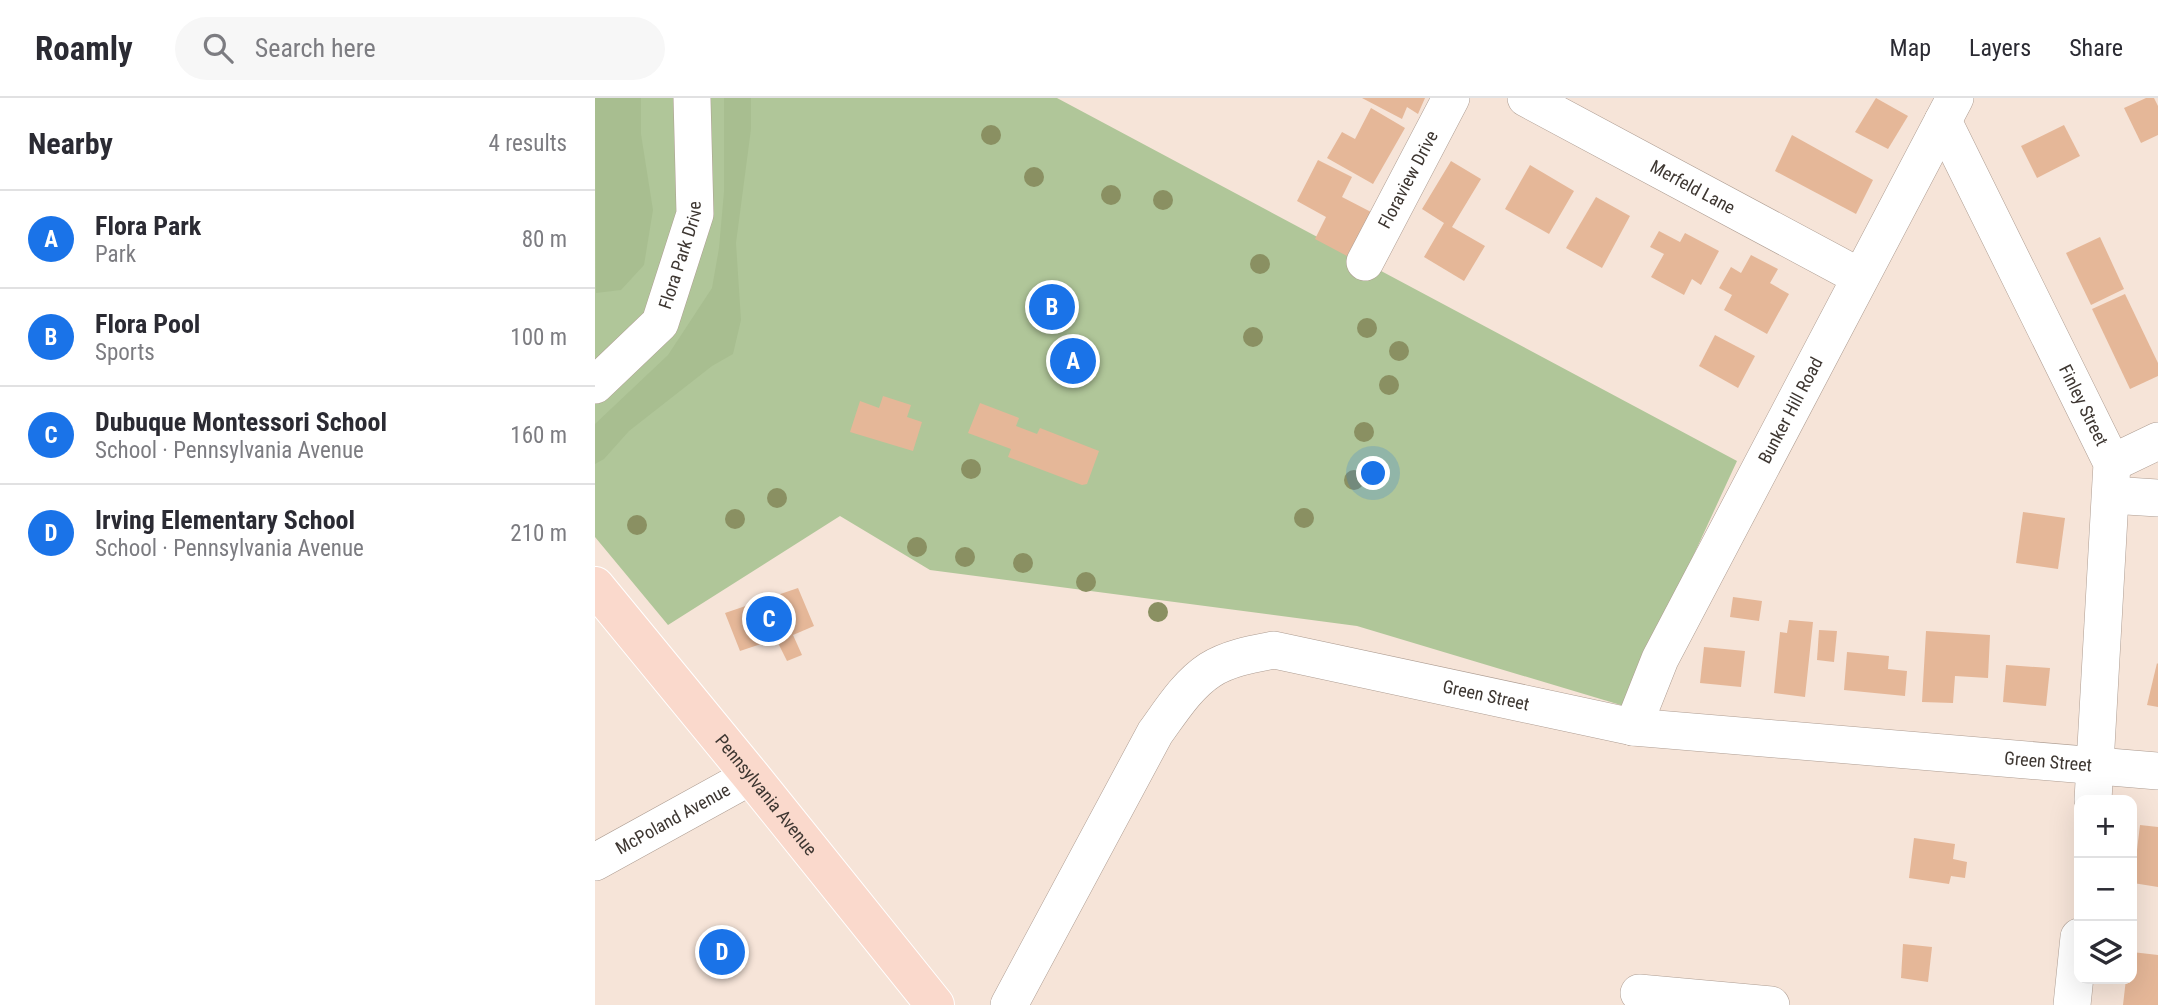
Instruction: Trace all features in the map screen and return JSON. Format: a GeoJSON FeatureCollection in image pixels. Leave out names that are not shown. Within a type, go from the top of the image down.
{"type":"FeatureCollection","features":[{"type":"Feature","properties":{"kind":"main road","name":"Pennsylvania Avenue"},"geometry":{"type":"LineString","coordinates":[[595,586],[935,1005]]}},
{"type":"Feature","properties":{"kind":"street","name":"Flora Park Drive"},"geometry":{"type":"LineString","coordinates":[[595,385],[660,323],[695,214],[692,98]]}},
{"type":"Feature","properties":{"kind":"street","name":"Floraview Drive"},"geometry":{"type":"LineString","coordinates":[[1365,262],[1451,98]]}},
{"type":"Feature","properties":{"kind":"street","name":"Merfeld Lane"},"geometry":{"type":"LineString","coordinates":[[1526,98],[1860,277]]}},
{"type":"Feature","properties":{"kind":"street","name":"Bunker Hill Road"},"geometry":{"type":"LineString","coordinates":[[1633,727],[1660,659],[1949,109]]}},
{"type":"Feature","properties":{"kind":"street","name":"Finley Street"},"geometry":{"type":"LineString","coordinates":[[1949,109],[2111,479],[2095,783]]}},
{"type":"Feature","properties":{"kind":"street"},"geometry":{"type":"LineString","coordinates":[[2158,441],[2111,479],[2158,498]]}},
{"type":"Feature","properties":{"kind":"street","name":"Green Street"},"geometry":{"type":"LineString","coordinates":[[1010,1005],[1155,733],[1183,695],[1210,670],[1238,658],[1274,650],[1633,727],[2095,783],[2158,771]]}},
{"type":"Feature","properties":{"kind":"street","name":"McPoland Avenue"},"geometry":{"type":"LineString","coordinates":[[595,862],[751,776]]}},
{"type":"Feature","properties":{"kind":"street"},"geometry":{"type":"LineString","coordinates":[[2072,1005],[2074,984]]}},
{"type":"Feature","properties":{"kind":"street"},"geometry":{"type":"LineString","coordinates":[[1639,993],[1771,1005]]}},
{"type":"Feature","properties":{"kind":"green space"},"geometry":{"type":"Polygon","coordinates":[[[595,98],[1057,98],[1737,461],[1624,706],[1357,626],[930,570],[840,516],[668,625],[595,537],[595,98]]]}},
{"type":"Feature","properties":{"kind":"green space"},"geometry":{"type":"Polygon","coordinates":[[[595,98],[641,98],[641,134],[653,210],[644,265],[621,290],[596,293],[595,98]]]}},
{"type":"Feature","properties":{"kind":"green space"},"geometry":{"type":"Polygon","coordinates":[[[724,98],[751,98],[751,129],[736,243],[741,320],[733,354],[712,366],[629,431],[604,459],[595,464],[595,424],[668,355],[712,288],[724,192],[724,98]]]}},
{"type":"Feature","properties":{"kind":"building"},"geometry":{"type":"Polygon","coordinates":[[[1362,98],[1425,98],[1418,114],[1407,107],[1402,119],[1362,98]]]}},
{"type":"Feature","properties":{"kind":"building"},"geometry":{"type":"Polygon","coordinates":[[[1876,98],[1908,116],[1888,149],[1855,132],[1876,98]]]}},
{"type":"Feature","properties":{"kind":"building"},"geometry":{"type":"Polygon","coordinates":[[[2146,98],[2154,98],[2158,106],[2158,135],[2141,143],[2124,108],[2146,98]]]}},
{"type":"Feature","properties":{"kind":"building"},"geometry":{"type":"Polygon","coordinates":[[[1371,108],[1405,128],[1373,184],[1327,158],[1342,132],[1355,139],[1371,108]]]}},
{"type":"Feature","properties":{"kind":"building"},"geometry":{"type":"Polygon","coordinates":[[[2064,125],[2080,156],[2037,178],[2021,146],[2064,125]]]}},
{"type":"Feature","properties":{"kind":"building"},"geometry":{"type":"Polygon","coordinates":[[[1792,135],[1873,180],[1856,214],[1775,171],[1792,135]]]}},
{"type":"Feature","properties":{"kind":"building"},"geometry":{"type":"Polygon","coordinates":[[[1318,160],[1352,177],[1342,197],[1371,212],[1347,256],[1315,239],[1326,217],[1297,201],[1318,160]]]}},
{"type":"Feature","properties":{"kind":"building"},"geometry":{"type":"Polygon","coordinates":[[[1451,161],[1481,179],[1452,227],[1485,246],[1464,281],[1424,257],[1444,223],[1422,209],[1451,161]]]}},
{"type":"Feature","properties":{"kind":"building"},"geometry":{"type":"Polygon","coordinates":[[[1530,165],[1574,191],[1549,234],[1505,209],[1530,165]]]}},
{"type":"Feature","properties":{"kind":"building"},"geometry":{"type":"Polygon","coordinates":[[[1596,197],[1630,216],[1602,268],[1566,248],[1596,197]]]}},
{"type":"Feature","properties":{"kind":"building"},"geometry":{"type":"Polygon","coordinates":[[[1659,231],[1680,242],[1685,233],[1719,251],[1701,285],[1692,279],[1684,295],[1651,277],[1664,254],[1650,247],[1659,231]]]}},
{"type":"Feature","properties":{"kind":"building"},"geometry":{"type":"Polygon","coordinates":[[[2100,237],[2124,289],[2091,305],[2066,253],[2100,237]]]}},
{"type":"Feature","properties":{"kind":"building"},"geometry":{"type":"Polygon","coordinates":[[[1751,255],[1778,269],[1770,283],[1789,294],[1767,334],[1724,310],[1732,295],[1719,288],[1731,267],[1741,273],[1751,255]]]}},
{"type":"Feature","properties":{"kind":"building"},"geometry":{"type":"Polygon","coordinates":[[[2125,294],[2158,363],[2158,376],[2130,389],[2092,309],[2125,294]]]}},
{"type":"Feature","properties":{"kind":"building"},"geometry":{"type":"Polygon","coordinates":[[[1715,335],[1755,356],[1738,388],[1699,366],[1715,335]]]}},
{"type":"Feature","properties":{"kind":"building"},"geometry":{"type":"Polygon","coordinates":[[[883,396],[911,405],[907,417],[922,422],[913,451],[850,432],[860,401],[879,408],[883,396]]]}},
{"type":"Feature","properties":{"kind":"building"},"geometry":{"type":"Polygon","coordinates":[[[980,403],[1019,418],[1016,426],[1037,434],[1040,428],[1099,451],[1087,484],[1082,485],[1008,457],[1011,449],[968,433],[980,403]]]}},
{"type":"Feature","properties":{"kind":"building"},"geometry":{"type":"Polygon","coordinates":[[[2023,512],[2065,518],[2058,569],[2016,563],[2023,512]]]}},
{"type":"Feature","properties":{"kind":"building"},"geometry":{"type":"Polygon","coordinates":[[[798,588],[814,626],[793,635],[802,655],[787,661],[776,639],[740,651],[725,613],[798,588]]]}},
{"type":"Feature","properties":{"kind":"building"},"geometry":{"type":"Polygon","coordinates":[[[1733,597],[1762,601],[1759,621],[1730,617],[1733,597]]]}},
{"type":"Feature","properties":{"kind":"building"},"geometry":{"type":"Polygon","coordinates":[[[1789,620],[1813,622],[1805,697],[1774,693],[1780,632],[1787,633],[1789,620]]]}},
{"type":"Feature","properties":{"kind":"building"},"geometry":{"type":"Polygon","coordinates":[[[1819,630],[1837,631],[1834,662],[1817,660],[1819,630]]]}},
{"type":"Feature","properties":{"kind":"building"},"geometry":{"type":"Polygon","coordinates":[[[1926,631],[1990,635],[1988,678],[1955,676],[1953,703],[1922,702],[1926,631]]]}},
{"type":"Feature","properties":{"kind":"building"},"geometry":{"type":"Polygon","coordinates":[[[1704,647],[1745,651],[1741,687],[1700,683],[1704,647]]]}},
{"type":"Feature","properties":{"kind":"building"},"geometry":{"type":"Polygon","coordinates":[[[1847,652],[1889,656],[1888,669],[1907,671],[1905,696],[1844,690],[1847,652]]]}},
{"type":"Feature","properties":{"kind":"building"},"geometry":{"type":"Polygon","coordinates":[[[2158,664],[2158,707],[2147,705],[2158,664]]]}},
{"type":"Feature","properties":{"kind":"building"},"geometry":{"type":"Polygon","coordinates":[[[2006,665],[2050,668],[2046,706],[2003,702],[2006,665]]]}},
{"type":"Feature","properties":{"kind":"building"},"geometry":{"type":"Polygon","coordinates":[[[2140,825],[2158,827],[2158,887],[2137,884],[2140,825]]]}},
{"type":"Feature","properties":{"kind":"building"},"geometry":{"type":"Polygon","coordinates":[[[1914,838],[1955,844],[1953,859],[1967,862],[1965,878],[1951,876],[1949,884],[1909,878],[1914,838]]]}},
{"type":"Feature","properties":{"kind":"building"},"geometry":{"type":"Polygon","coordinates":[[[1903,944],[1932,947],[1928,982],[1901,978],[1903,944]]]}},
{"type":"Feature","properties":{"kind":"building"},"geometry":{"type":"Polygon","coordinates":[[[2137,953],[2158,955],[2158,1005],[2123,1005],[2125,984],[2137,984],[2137,953]]]}},
{"type":"Feature","properties":{"kind":"place","name":"Flora Pool"},"geometry":{"type":"Point","coordinates":[1052,307]}},
{"type":"Feature","properties":{"kind":"place","name":"Flora Park"},"geometry":{"type":"Point","coordinates":[1073,361]}},
{"type":"Feature","properties":{"kind":"place","name":"Dubuque Montessori School"},"geometry":{"type":"Point","coordinates":[769,619]}},
{"type":"Feature","properties":{"kind":"place","name":"Irving Elementary School"},"geometry":{"type":"Point","coordinates":[722,952]}}]}
